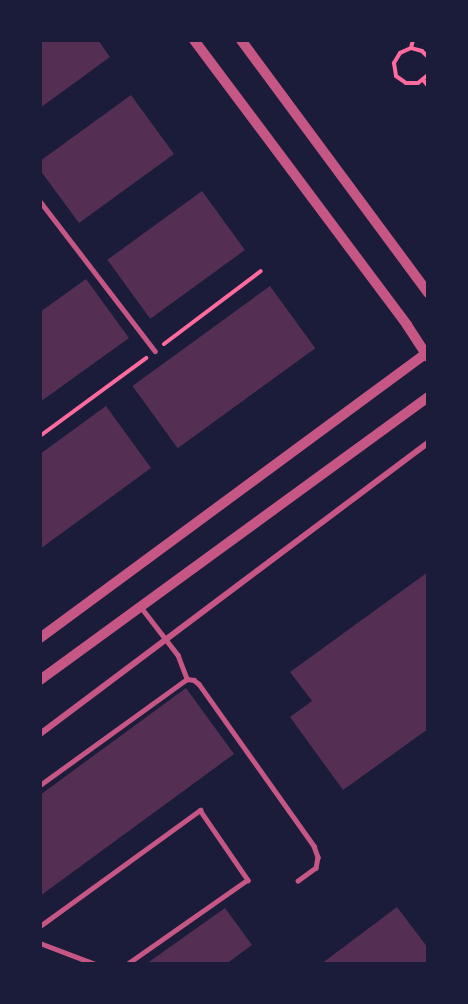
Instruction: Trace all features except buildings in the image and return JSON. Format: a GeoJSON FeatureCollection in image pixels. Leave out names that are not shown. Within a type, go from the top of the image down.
{"type":"FeatureCollection","features":[{"type":"Feature","properties":{"kind":"street"},"geometry":{"type":"LineString","coordinates":[[40,638],[427,354],[194,40]]}},
{"type":"Feature","properties":{"kind":"street"},"geometry":{"type":"LineString","coordinates":[[242,40],[428,293]]}},
{"type":"Feature","properties":{"kind":"street"},"geometry":{"type":"LineString","coordinates":[[40,681],[428,397]]}},
{"type":"Feature","properties":{"kind":"street"},"geometry":{"type":"LineString","coordinates":[[40,734],[428,443]]}},
{"type":"Feature","properties":{"kind":"lane"},"geometry":{"type":"LineString","coordinates":[[40,201],[155,351]]}},
{"type":"Feature","properties":{"kind":"lane"},"geometry":{"type":"LineString","coordinates":[[141,607],[178,656],[187,679],[199,684],[314,846],[318,857],[316,868],[298,881]]}},
{"type":"Feature","properties":{"kind":"lane"},"geometry":{"type":"LineString","coordinates":[[40,785],[187,679]]}},
{"type":"Feature","properties":{"kind":"lane"},"geometry":{"type":"LineString","coordinates":[[40,926],[200,810],[248,880],[128,963]]}},
{"type":"Feature","properties":{"kind":"lane"},"geometry":{"type":"LineString","coordinates":[[40,943],[95,963]]}},
{"type":"Feature","properties":{"kind":"path"},"geometry":{"type":"LineString","coordinates":[[413,40],[411,48],[396,57],[394,63],[396,76],[400,81],[412,85],[424,81],[428,75]]}},
{"type":"Feature","properties":{"kind":"path"},"geometry":{"type":"LineString","coordinates":[[411,48],[422,51],[428,57]]}},
{"type":"Feature","properties":{"kind":"path"},"geometry":{"type":"LineString","coordinates":[[424,81],[428,86]]}}]}
